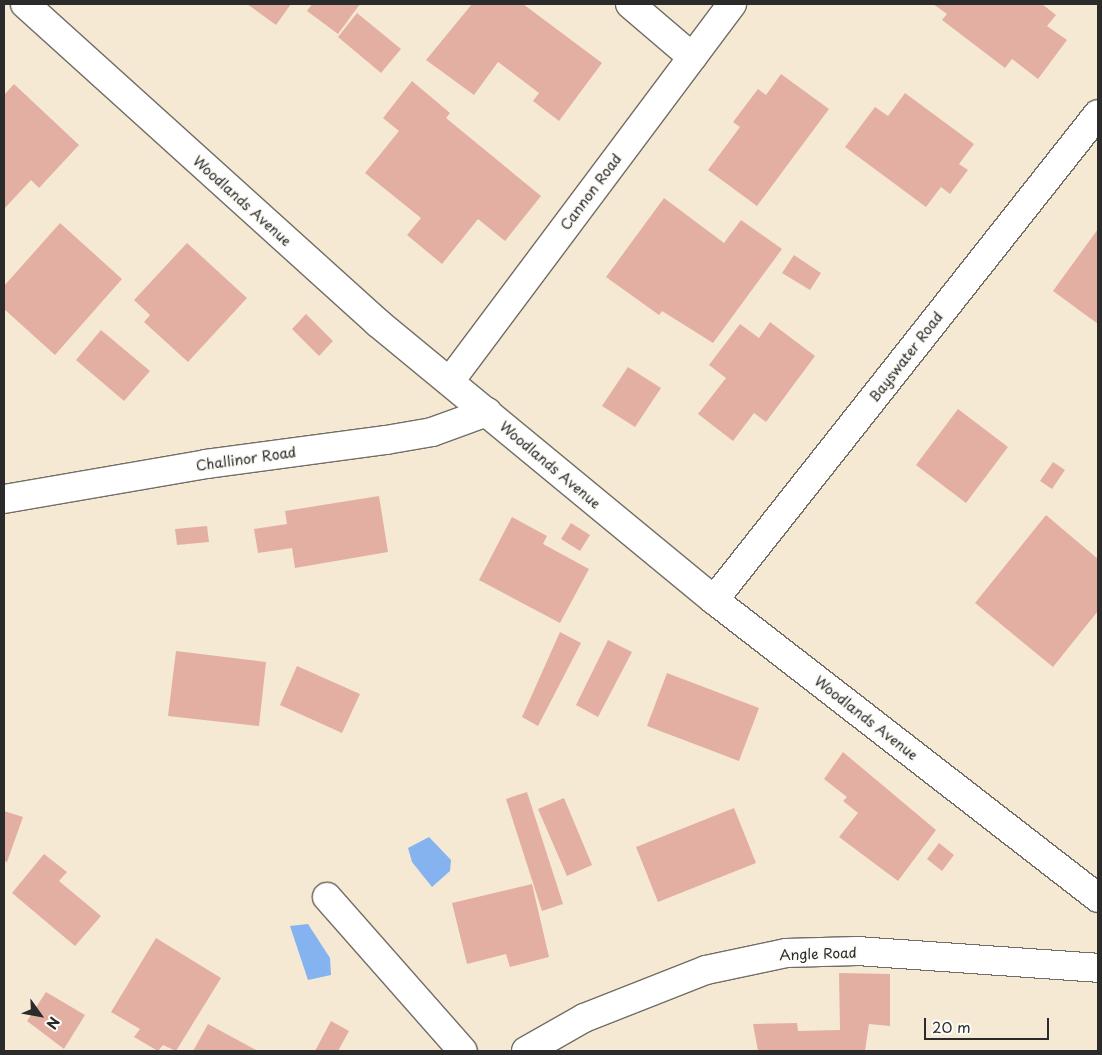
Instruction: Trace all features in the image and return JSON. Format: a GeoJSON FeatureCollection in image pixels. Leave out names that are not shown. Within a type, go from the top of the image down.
{"type":"FeatureCollection","features":[{"type":"Feature","properties":{"kind":"street","name":"Woodlands Avenue"},"geometry":{"type":"LineString","coordinates":[[25,4],[378,323],[714,600],[1098,898]]}},
{"type":"Feature","properties":{"kind":"street"},"geometry":{"type":"LineString","coordinates":[[630,4],[692,57]]}},
{"type":"Feature","properties":{"kind":"street","name":"Cannon Road"},"geometry":{"type":"LineString","coordinates":[[450,381],[732,4]]}},
{"type":"Feature","properties":{"kind":"street","name":"Bayswater Road"},"geometry":{"type":"LineString","coordinates":[[714,600],[1093,131]]}},
{"type":"Feature","properties":{"kind":"street","name":"Challinor Road"},"geometry":{"type":"LineString","coordinates":[[4,499],[422,433],[487,412]]}},
{"type":"Feature","properties":{"kind":"street"},"geometry":{"type":"LineString","coordinates":[[327,897],[463,1051]]}},
{"type":"Feature","properties":{"kind":"street","name":"Angle Road"},"geometry":{"type":"LineString","coordinates":[[526,1051],[584,1018],[706,970],[786,953],[857,951],[1098,968]]}},
{"type":"Feature","properties":{"kind":"water"},"geometry":{"type":"Polygon","coordinates":[[[429,837],[451,860],[450,871],[432,887],[412,862],[408,848],[429,837]]]}},
{"type":"Feature","properties":{"kind":"water"},"geometry":{"type":"Polygon","coordinates":[[[308,924],[330,958],[331,975],[308,980],[290,926],[308,924]]]}},
{"type":"Feature","properties":{"kind":"building"},"geometry":{"type":"Polygon","coordinates":[[[247,4],[291,4],[276,25],[247,4]]]}},
{"type":"Feature","properties":{"kind":"building"},"geometry":{"type":"Polygon","coordinates":[[[312,4],[360,4],[338,34],[307,11],[312,4]]]}},
{"type":"Feature","properties":{"kind":"building"},"geometry":{"type":"Polygon","coordinates":[[[472,4],[523,4],[602,63],[559,121],[533,101],[539,93],[498,62],[474,95],[426,60],[472,4]]]}},
{"type":"Feature","properties":{"kind":"building"},"geometry":{"type":"Polygon","coordinates":[[[933,4],[1042,4],[1056,15],[1047,26],[1067,40],[1038,79],[1012,59],[1005,68],[942,20],[947,14],[933,4]]]}},
{"type":"Feature","properties":{"kind":"building"},"geometry":{"type":"Polygon","coordinates":[[[357,13],[401,49],[381,73],[338,37],[357,13]]]}},
{"type":"Feature","properties":{"kind":"building"},"geometry":{"type":"Polygon","coordinates":[[[781,74],[829,109],[757,206],[708,170],[740,127],[733,122],[758,89],[766,95],[781,74]]]}},
{"type":"Feature","properties":{"kind":"building"},"geometry":{"type":"Polygon","coordinates":[[[412,81],[450,113],[446,118],[541,196],[505,241],[478,219],[442,264],[407,235],[421,218],[365,173],[399,131],[383,118],[412,81]]]}},
{"type":"Feature","properties":{"kind":"building"},"geometry":{"type":"Polygon","coordinates":[[[14,84],[79,145],[39,188],[31,180],[4,209],[4,95],[14,84]]]}},
{"type":"Feature","properties":{"kind":"building"},"geometry":{"type":"Polygon","coordinates":[[[905,93],[974,144],[959,164],[968,170],[950,194],[941,187],[926,207],[845,147],[875,107],[888,116],[905,93]]]}},
{"type":"Feature","properties":{"kind":"building"},"geometry":{"type":"Polygon","coordinates":[[[664,198],[724,243],[741,220],[782,249],[713,343],[662,311],[659,315],[606,277],[664,198]]]}},
{"type":"Feature","properties":{"kind":"building"},"geometry":{"type":"Polygon","coordinates":[[[60,223],[122,279],[55,355],[4,309],[4,286],[60,223]]]}},
{"type":"Feature","properties":{"kind":"building"},"geometry":{"type":"Polygon","coordinates":[[[1098,229],[1098,324],[1053,291],[1098,229]]]}},
{"type":"Feature","properties":{"kind":"building"},"geometry":{"type":"Polygon","coordinates":[[[187,243],[247,298],[188,362],[144,322],[150,315],[134,300],[187,243]]]}},
{"type":"Feature","properties":{"kind":"building"},"geometry":{"type":"Polygon","coordinates":[[[794,255],[821,273],[810,290],[782,273],[794,255]]]}},
{"type":"Feature","properties":{"kind":"building"},"geometry":{"type":"Polygon","coordinates":[[[306,314],[333,341],[319,356],[292,329],[306,314]]]}},
{"type":"Feature","properties":{"kind":"building"},"geometry":{"type":"Polygon","coordinates":[[[770,322],[815,356],[766,422],[754,413],[733,441],[698,414],[726,378],[709,365],[740,324],[759,338],[770,322]]]}},
{"type":"Feature","properties":{"kind":"building"},"geometry":{"type":"Polygon","coordinates":[[[101,330],[150,371],[124,401],[76,360],[101,330]]]}},
{"type":"Feature","properties":{"kind":"building"},"geometry":{"type":"Polygon","coordinates":[[[628,367],[661,388],[635,427],[602,406],[628,367]]]}},
{"type":"Feature","properties":{"kind":"building"},"geometry":{"type":"Polygon","coordinates":[[[958,409],[1008,447],[966,503],[916,465],[958,409]]]}},
{"type":"Feature","properties":{"kind":"building"},"geometry":{"type":"Polygon","coordinates":[[[1053,462],[1065,470],[1052,489],[1040,481],[1053,462]]]}},
{"type":"Feature","properties":{"kind":"building"},"geometry":{"type":"Polygon","coordinates":[[[379,496],[388,552],[295,568],[292,548],[258,553],[254,529],[287,524],[285,511],[379,496]]]}},
{"type":"Feature","properties":{"kind":"building"},"geometry":{"type":"Polygon","coordinates":[[[1046,515],[1098,559],[1098,611],[1053,667],[975,603],[1046,515]]]}},
{"type":"Feature","properties":{"kind":"building"},"geometry":{"type":"Polygon","coordinates":[[[512,517],[547,536],[543,544],[589,569],[560,623],[479,580],[512,517]]]}},
{"type":"Feature","properties":{"kind":"building"},"geometry":{"type":"Polygon","coordinates":[[[571,523],[590,535],[580,551],[561,539],[571,523]]]}},
{"type":"Feature","properties":{"kind":"building"},"geometry":{"type":"Polygon","coordinates":[[[207,526],[209,542],[177,545],[175,529],[207,526]]]}},
{"type":"Feature","properties":{"kind":"building"},"geometry":{"type":"Polygon","coordinates":[[[560,632],[581,643],[538,726],[522,717],[560,632]]]}},
{"type":"Feature","properties":{"kind":"building"},"geometry":{"type":"Polygon","coordinates":[[[608,640],[632,652],[598,717],[576,705],[608,640]]]}},
{"type":"Feature","properties":{"kind":"building"},"geometry":{"type":"Polygon","coordinates":[[[176,651],[266,662],[259,726],[168,716],[176,651]]]}},
{"type":"Feature","properties":{"kind":"building"},"geometry":{"type":"Polygon","coordinates":[[[297,666],[360,694],[342,733],[280,705],[297,666]]]}},
{"type":"Feature","properties":{"kind":"building"},"geometry":{"type":"Polygon","coordinates":[[[667,673],[759,708],[739,761],[647,726],[667,673]]]}},
{"type":"Feature","properties":{"kind":"building"},"geometry":{"type":"Polygon","coordinates":[[[843,752],[936,830],[898,881],[839,837],[858,813],[843,801],[847,797],[824,779],[843,752]]]}},
{"type":"Feature","properties":{"kind":"building"},"geometry":{"type":"Polygon","coordinates":[[[527,792],[563,904],[542,911],[506,799],[527,792]]]}},
{"type":"Feature","properties":{"kind":"building"},"geometry":{"type":"Polygon","coordinates":[[[564,798],[592,865],[567,876],[538,809],[564,798]]]}},
{"type":"Feature","properties":{"kind":"building"},"geometry":{"type":"Polygon","coordinates":[[[734,808],[756,863],[658,902],[636,847],[734,808]]]}},
{"type":"Feature","properties":{"kind":"building"},"geometry":{"type":"Polygon","coordinates":[[[4,811],[23,817],[7,862],[4,861],[4,811]]]}},
{"type":"Feature","properties":{"kind":"building"},"geometry":{"type":"Polygon","coordinates":[[[939,843],[954,855],[942,871],[927,859],[939,843]]]}},
{"type":"Feature","properties":{"kind":"building"},"geometry":{"type":"Polygon","coordinates":[[[44,854],[67,872],[59,881],[101,916],[75,946],[12,893],[44,854]]]}},
{"type":"Feature","properties":{"kind":"building"},"geometry":{"type":"Polygon","coordinates":[[[532,884],[549,957],[510,967],[506,954],[467,964],[452,903],[532,884]]]}},
{"type":"Feature","properties":{"kind":"building"},"geometry":{"type":"Polygon","coordinates":[[[156,938],[221,978],[176,1051],[163,1045],[158,1051],[134,1037],[140,1029],[111,1012],[156,938]]]}},
{"type":"Feature","properties":{"kind":"building"},"geometry":{"type":"Polygon","coordinates":[[[839,973],[890,974],[890,1026],[869,1024],[865,1051],[758,1051],[753,1024],[797,1023],[798,1031],[840,1030],[839,973]]]}},
{"type":"Feature","properties":{"kind":"building"},"geometry":{"type":"Polygon","coordinates":[[[46,992],[85,1015],[64,1049],[27,1021],[46,992]]]}},
{"type":"Feature","properties":{"kind":"building"},"geometry":{"type":"Polygon","coordinates":[[[331,1021],[349,1031],[338,1051],[315,1051],[331,1021]]]}},
{"type":"Feature","properties":{"kind":"building"},"geometry":{"type":"Polygon","coordinates":[[[208,1024],[258,1051],[193,1051],[208,1024]]]}}]}
